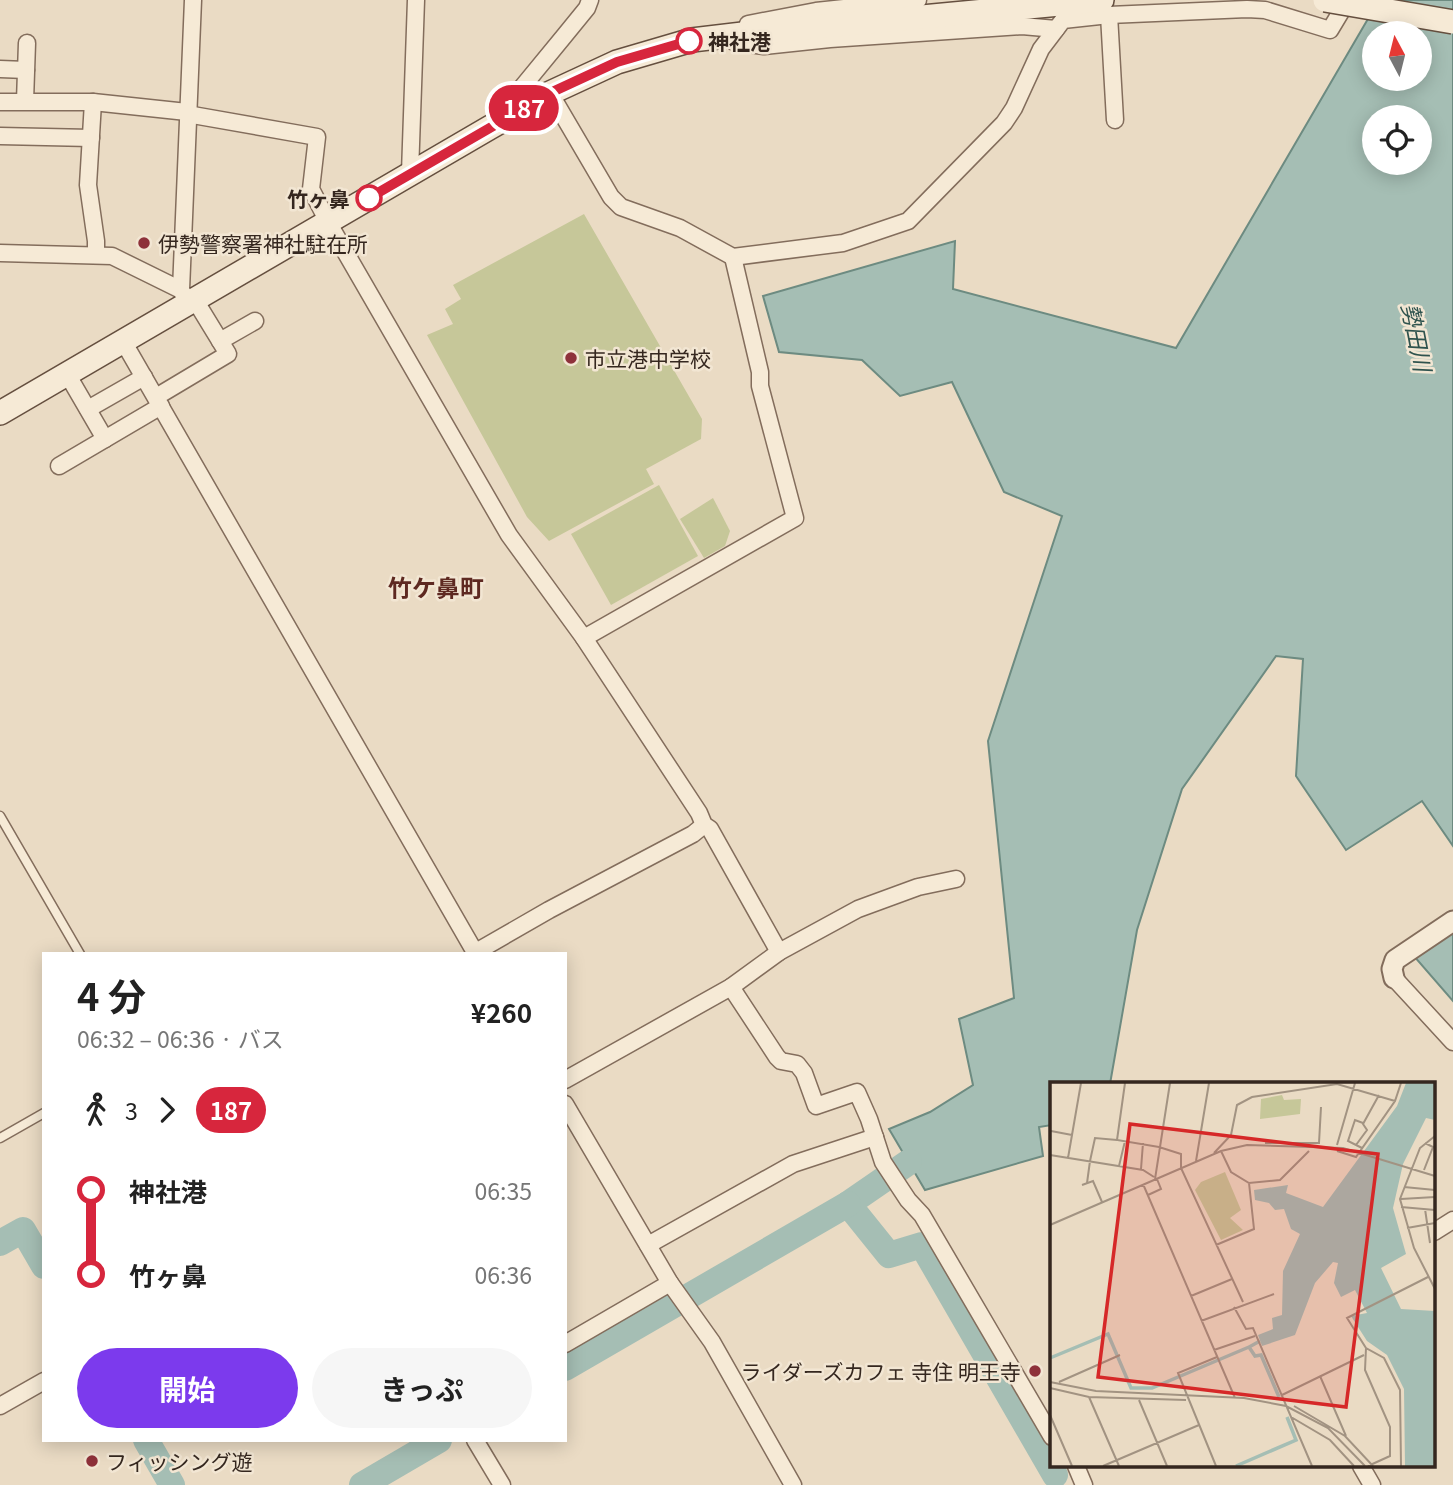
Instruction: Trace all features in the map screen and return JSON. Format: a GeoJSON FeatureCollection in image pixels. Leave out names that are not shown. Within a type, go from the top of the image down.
{"type":"FeatureCollection","features":[{"type":"Feature","properties":{"kind":"main road"},"geometry":{"type":"LineString","coordinates":[[1325,0],[1453,22]]}},
{"type":"Feature","properties":{"kind":"main road"},"geometry":{"type":"LineString","coordinates":[[0,413],[124,341],[188,298],[328,222],[550,93],[617,62],[700,39],[949,15],[1106,7]]}},
{"type":"Feature","properties":{"kind":"street"},"geometry":{"type":"LineString","coordinates":[[188,298],[187,113],[193,0]]}},
{"type":"Feature","properties":{"kind":"street"},"geometry":{"type":"LineString","coordinates":[[410,173],[416,0]]}},
{"type":"Feature","properties":{"kind":"street"},"geometry":{"type":"LineString","coordinates":[[489,128],[590,0]]}},
{"type":"Feature","properties":{"kind":"street"},"geometry":{"type":"LineString","coordinates":[[700,39],[751,23],[816,11],[918,0]]}},
{"type":"Feature","properties":{"kind":"street"},"geometry":{"type":"LineString","coordinates":[[550,93],[611,197],[621,207],[680,228],[733,257],[843,243],[908,221],[1004,123],[1014,108],[1041,49],[1063,20],[1106,7],[1247,9],[1265,10],[1330,30],[1348,0]]}},
{"type":"Feature","properties":{"kind":"street"},"geometry":{"type":"LineString","coordinates":[[1106,7],[1115,120]]}},
{"type":"Feature","properties":{"kind":"street"},"geometry":{"type":"LineString","coordinates":[[700,39],[764,46],[1022,26],[1056,29]]}},
{"type":"Feature","properties":{"kind":"street"},"geometry":{"type":"LineString","coordinates":[[25,102],[27,43]]}},
{"type":"Feature","properties":{"kind":"street"},"geometry":{"type":"LineString","coordinates":[[0,69],[26,70]]}},
{"type":"Feature","properties":{"kind":"street"},"geometry":{"type":"LineString","coordinates":[[0,102],[93,102],[187,113],[317,137],[310,183],[328,222],[509,535],[584,638],[699,813],[704,825],[710,829],[779,952]]}},
{"type":"Feature","properties":{"kind":"street"},"geometry":{"type":"LineString","coordinates":[[93,102],[88,185],[96,255]]}},
{"type":"Feature","properties":{"kind":"street"},"geometry":{"type":"LineString","coordinates":[[0,136],[91,138]]}},
{"type":"Feature","properties":{"kind":"street"},"geometry":{"type":"LineString","coordinates":[[0,253],[112,256],[188,298],[228,354],[105,439],[59,466]]}},
{"type":"Feature","properties":{"kind":"street"},"geometry":{"type":"LineString","coordinates":[[584,638],[795,518],[760,386],[760,372],[733,257]]}},
{"type":"Feature","properties":{"kind":"street"},"geometry":{"type":"LineString","coordinates":[[220,341],[255,321]]}},
{"type":"Feature","properties":{"kind":"street"},"geometry":{"type":"LineString","coordinates":[[124,341],[475,952]]}},
{"type":"Feature","properties":{"kind":"street"},"geometry":{"type":"LineString","coordinates":[[88,409],[144,377]]}},
{"type":"Feature","properties":{"kind":"street"},"geometry":{"type":"LineString","coordinates":[[73,384],[105,439]]}},
{"type":"Feature","properties":{"kind":"street"},"geometry":{"type":"LineString","coordinates":[[478,952],[549,910],[693,834],[704,825]]}},
{"type":"Feature","properties":{"kind":"street"},"geometry":{"type":"LineString","coordinates":[[567,1079],[731,987],[779,952],[858,909],[918,887],[956,879]]}},
{"type":"Feature","properties":{"kind":"street"},"geometry":{"type":"LineString","coordinates":[[1453,921],[1395,960],[1392,969],[1394,978],[1453,1042]]}},
{"type":"Feature","properties":{"kind":"street"},"geometry":{"type":"LineString","coordinates":[[731,987],[777,1057],[781,1061],[797,1064],[804,1073],[816,1106],[856,1093],[883,1162],[908,1200],[922,1215],[1050,1434]]}},
{"type":"Feature","properties":{"kind":"street"},"geometry":{"type":"LineString","coordinates":[[567,1107],[670,1283],[712,1342],[793,1485]]}},
{"type":"Feature","properties":{"kind":"street"},"geometry":{"type":"LineString","coordinates":[[648,1245],[793,1164],[875,1137]]}},
{"type":"Feature","properties":{"kind":"street"},"geometry":{"type":"LineString","coordinates":[[1436,1231],[1453,1220]]}},
{"type":"Feature","properties":{"kind":"street"},"geometry":{"type":"LineString","coordinates":[[567,1344],[670,1283]]}},
{"type":"Feature","properties":{"kind":"street"},"geometry":{"type":"LineString","coordinates":[[0,1406],[42,1382]]}},
{"type":"Feature","properties":{"kind":"street"},"geometry":{"type":"LineString","coordinates":[[476,1442],[502,1485]]}},
{"type":"Feature","properties":{"kind":"street"},"geometry":{"type":"LineString","coordinates":[[1077,1468],[1084,1485]]}},
{"type":"Feature","properties":{"kind":"street"},"geometry":{"type":"LineString","coordinates":[[1361,1468],[1372,1485]]}},
{"type":"Feature","properties":{"kind":"lane"},"geometry":{"type":"LineString","coordinates":[[1,820],[79,952]]}},
{"type":"Feature","properties":{"kind":"lane"},"geometry":{"type":"LineString","coordinates":[[0,1138],[42,1114]]}},
{"type":"Feature","properties":{"kind":"green space"},"geometry":{"type":"Polygon","coordinates":[[[584,214],[702,419],[701,439],[646,469],[654,484],[549,541],[527,517],[427,335],[453,324],[445,309],[461,299],[453,285],[584,214]]]}},
{"type":"Feature","properties":{"kind":"green space"},"geometry":{"type":"Polygon","coordinates":[[[659,485],[698,556],[611,605],[571,534],[659,485]]]}},
{"type":"Feature","properties":{"kind":"green space"},"geometry":{"type":"Polygon","coordinates":[[[713,498],[730,531],[725,546],[704,558],[680,519],[713,498]]]}},
{"type":"Feature","properties":{"kind":"water","name":"勢田川"},"geometry":{"type":"Polygon","coordinates":[[[1379,0],[1453,0],[1453,846],[1422,801],[1346,850],[1296,776],[1303,659],[1276,656],[1182,789],[1137,930],[1110,1082],[1050,1082],[1050,1125],[1039,1127],[1043,1156],[925,1190],[889,1129],[930,1112],[973,1085],[959,1019],[1014,998],[988,741],[1062,516],[1004,492],[952,382],[900,396],[862,360],[779,352],[763,296],[955,241],[953,289],[1176,348],[1362,29],[1362,91],[1432,91],[1432,21],[1367,21],[1379,0]]]}},
{"type":"Feature","properties":{"kind":"water"},"geometry":{"type":"Polygon","coordinates":[[[1453,928],[1453,1001],[1413,955],[1453,928]]]}},
{"type":"Feature","properties":{"kind":"waterway"},"geometry":{"type":"LineString","coordinates":[[909,1162],[848,1204],[889,1255],[922,1245],[1050,1466]]}},
{"type":"Feature","properties":{"kind":"waterway"},"geometry":{"type":"LineString","coordinates":[[567,1367],[848,1204]]}},
{"type":"Feature","properties":{"kind":"waterway"},"geometry":{"type":"LineString","coordinates":[[0,1243],[23,1230],[42,1263]]}},
{"type":"Feature","properties":{"kind":"waterway"},"geometry":{"type":"LineString","coordinates":[[147,1442],[172,1485]]}},
{"type":"Feature","properties":{"kind":"waterway"},"geometry":{"type":"LineString","coordinates":[[362,1485],[436,1442]]}},
{"type":"Feature","properties":{"kind":"waterway"},"geometry":{"type":"LineString","coordinates":[[1051,1468],[1055,1475]]}},
{"type":"Feature","properties":{"kind":"bus line","name":"187"},"geometry":{"type":"LineString","coordinates":[[369,198],[550,93],[617,62],[689,41]]}},
{"type":"Feature","properties":{"kind":"place","name":"神社港"},"geometry":{"type":"Point","coordinates":[689,41]}},
{"type":"Feature","properties":{"kind":"place","name":"竹ヶ鼻"},"geometry":{"type":"Point","coordinates":[369,198]}},
{"type":"Feature","properties":{"kind":"place","name":"伊勢警察署神社駐在所"},"geometry":{"type":"Point","coordinates":[144,243]}},
{"type":"Feature","properties":{"kind":"place","name":"市立港中学校"},"geometry":{"type":"Point","coordinates":[571,358]}},
{"type":"Feature","properties":{"kind":"place","name":"ライダーズカフェ 寺住 明王寺"},"geometry":{"type":"Point","coordinates":[1035,1371]}},
{"type":"Feature","properties":{"kind":"place","name":"フィッシング遊"},"geometry":{"type":"Point","coordinates":[92,1461]}},
{"type":"Feature","properties":{"kind":"district","name":"竹ケ鼻町"},"geometry":{"type":"Point","coordinates":[436,586]}}]}
